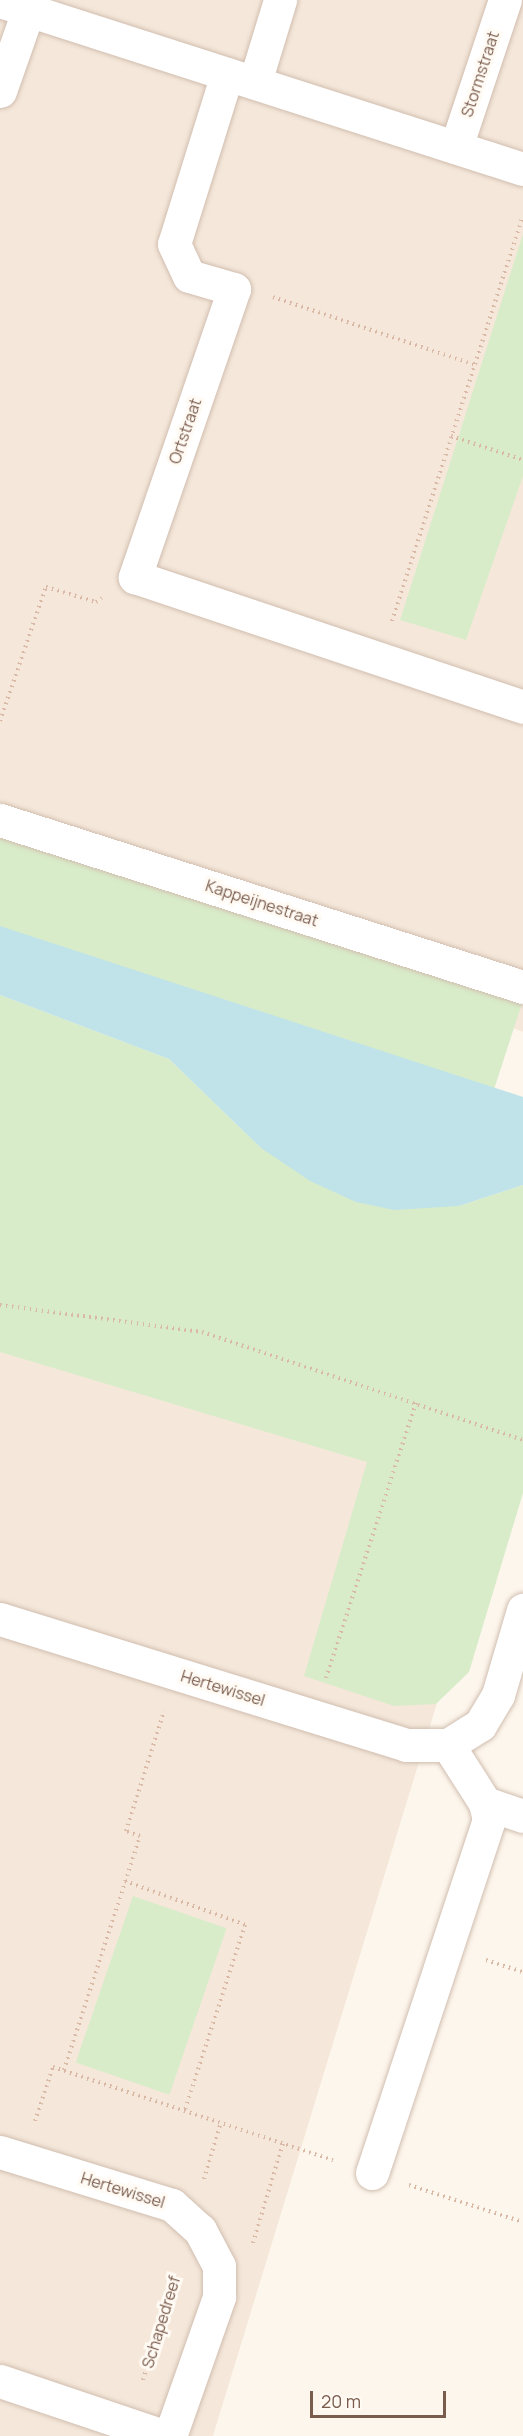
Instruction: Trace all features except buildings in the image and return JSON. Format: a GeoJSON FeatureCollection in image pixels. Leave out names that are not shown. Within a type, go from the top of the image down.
{"type":"FeatureCollection","features":[{"type":"Feature","properties":{"kind":"street"},"geometry":{"type":"LineString","coordinates":[[234,289],[189,276],[174,244],[241,78],[280,0]]}},
{"type":"Feature","properties":{"kind":"street","name":"Stormstraat"},"geometry":{"type":"LineString","coordinates":[[456,147],[505,0]]}},
{"type":"Feature","properties":{"kind":"street"},"geometry":{"type":"LineString","coordinates":[[0,91],[14,6],[523,169]]}},
{"type":"Feature","properties":{"kind":"street","name":"Ortstraat"},"geometry":{"type":"LineString","coordinates":[[135,577],[234,289]]}},
{"type":"Feature","properties":{"kind":"street"},"geometry":{"type":"LineString","coordinates":[[135,577],[523,706]]}},
{"type":"Feature","properties":{"kind":"street","name":"Kappeijnestraat"},"geometry":{"type":"LineString","coordinates":[[0,820],[523,987]]}},
{"type":"Feature","properties":{"kind":"street"},"geometry":{"type":"LineString","coordinates":[[372,2172],[489,1820],[485,1803],[448,1745],[480,1725],[498,1695],[523,1610]]}},
{"type":"Feature","properties":{"kind":"street","name":"Hertewissel"},"geometry":{"type":"LineString","coordinates":[[0,1619],[406,1744],[448,1745]]}},
{"type":"Feature","properties":{"kind":"street"},"geometry":{"type":"LineString","coordinates":[[485,1803],[523,1816]]}},
{"type":"Feature","properties":{"kind":"street","name":"Hertewissel"},"geometry":{"type":"LineString","coordinates":[[11,2155],[172,2205],[191,2220],[219,2266]]}},
{"type":"Feature","properties":{"kind":"street"},"geometry":{"type":"LineString","coordinates":[[170,2436],[219,2297],[219,2266]]}},
{"type":"Feature","properties":{"kind":"street"},"geometry":{"type":"LineString","coordinates":[[0,2381],[163,2436]]}},
{"type":"Feature","properties":{"kind":"path"},"geometry":{"type":"LineString","coordinates":[[379,659],[523,216]]}},
{"type":"Feature","properties":{"kind":"path"},"geometry":{"type":"LineString","coordinates":[[234,289],[266,294],[475,365]]}},
{"type":"Feature","properties":{"kind":"path"},"geometry":{"type":"LineString","coordinates":[[452,436],[523,460]]}},
{"type":"Feature","properties":{"kind":"path"},"geometry":{"type":"LineString","coordinates":[[0,721],[46,587],[96,602],[135,577]]}},
{"type":"Feature","properties":{"kind":"path"},"geometry":{"type":"LineString","coordinates":[[0,1305],[202,1332],[416,1402],[523,1440]]}},
{"type":"Feature","properties":{"kind":"path"},"geometry":{"type":"LineString","coordinates":[[313,1716],[416,1402]]}},
{"type":"Feature","properties":{"kind":"path"},"geometry":{"type":"LineString","coordinates":[[64,2070],[140,1836],[126,1831],[176,1673]]}},
{"type":"Feature","properties":{"kind":"path"},"geometry":{"type":"LineString","coordinates":[[125,1881],[244,1925],[185,2110]]}},
{"type":"Feature","properties":{"kind":"path"},"geometry":{"type":"LineString","coordinates":[[11,2155],[53,2067],[523,2222]]}},
{"type":"Feature","properties":{"kind":"path","name":"Schapedreef"},"geometry":{"type":"LineString","coordinates":[[130,2425],[221,2122]]}},
{"type":"Feature","properties":{"kind":"path"},"geometry":{"type":"LineString","coordinates":[[219,2266],[248,2259],[283,2143]]}},
{"type":"Feature","properties":{"kind":"shaded area"},"geometry":{"type":"Polygon","coordinates":[[[0,0],[523,0],[523,1032],[0,838],[0,0]]]}},
{"type":"Feature","properties":{"kind":"shaded area"},"geometry":{"type":"Polygon","coordinates":[[[0,1265],[522,1425],[213,2436],[0,2436],[0,1265]]]}},
{"type":"Feature","properties":{"kind":"green space"},"geometry":{"type":"Polygon","coordinates":[[[523,234],[523,476],[466,640],[400,620],[523,234]]]}},
{"type":"Feature","properties":{"kind":"green space"},"geometry":{"type":"Polygon","coordinates":[[[0,830],[523,1000],[493,1091],[0,931],[0,830]]]}},
{"type":"Feature","properties":{"kind":"green space"},"geometry":{"type":"Polygon","coordinates":[[[0,995],[169,1059],[261,1148],[459,1206],[523,1185],[523,1493],[469,1672],[436,1704],[394,1706],[304,1676],[367,1462],[0,1352],[0,995]]]}},
{"type":"Feature","properties":{"kind":"green space"},"geometry":{"type":"Polygon","coordinates":[[[133,1896],[227,1928],[169,2095],[76,2062],[133,1896]]]}},
{"type":"Feature","properties":{"kind":"water"},"geometry":{"type":"Polygon","coordinates":[[[0,926],[523,1097],[523,1185],[459,1206],[394,1210],[356,1202],[310,1181],[261,1148],[169,1059],[0,995],[0,926]]]}}]}
